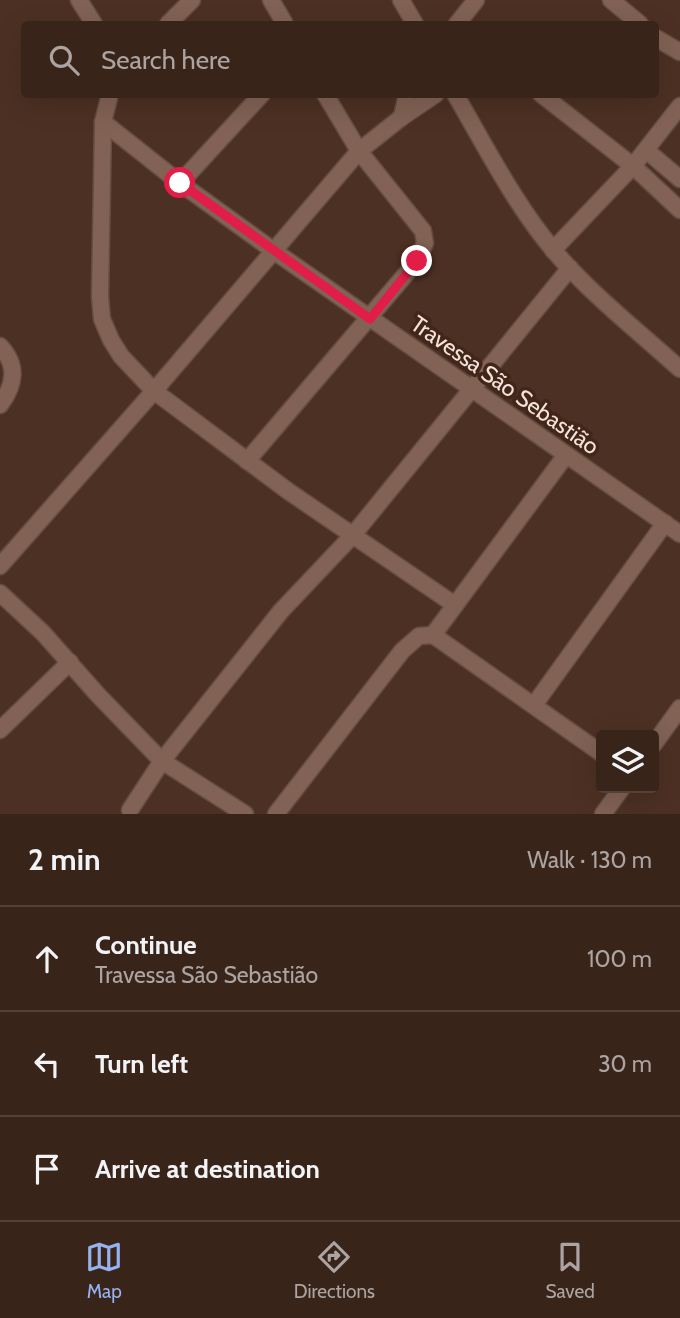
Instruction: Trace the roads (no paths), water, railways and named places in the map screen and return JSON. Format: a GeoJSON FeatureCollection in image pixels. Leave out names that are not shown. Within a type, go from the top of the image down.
{"type":"FeatureCollection","features":[{"type":"Feature","properties":{"kind":"street"},"geometry":{"type":"LineString","coordinates":[[79,0],[91,21]]}},
{"type":"Feature","properties":{"kind":"street"},"geometry":{"type":"LineString","coordinates":[[171,21],[192,0]]}},
{"type":"Feature","properties":{"kind":"street"},"geometry":{"type":"LineString","coordinates":[[271,0],[283,21]]}},
{"type":"Feature","properties":{"kind":"street"},"geometry":{"type":"LineString","coordinates":[[401,0],[413,21]]}},
{"type":"Feature","properties":{"kind":"street"},"geometry":{"type":"LineString","coordinates":[[459,21],[476,0]]}},
{"type":"Feature","properties":{"kind":"street"},"geometry":{"type":"LineString","coordinates":[[611,0],[636,21]]}},
{"type":"Feature","properties":{"kind":"street"},"geometry":{"type":"LineString","coordinates":[[659,40],[679,51]]}},
{"type":"Feature","properties":{"kind":"street"},"geometry":{"type":"LineString","coordinates":[[109,98],[103,122],[100,297],[102,319],[121,356],[154,391],[247,461],[456,605]]}},
{"type":"Feature","properties":{"kind":"street"},"geometry":{"type":"LineString","coordinates":[[180,183],[258,98]]}},
{"type":"Feature","properties":{"kind":"street"},"geometry":{"type":"LineString","coordinates":[[247,461],[370,319],[423,250],[423,231],[359,151],[327,98]]}},
{"type":"Feature","properties":{"kind":"street"},"geometry":{"type":"LineString","coordinates":[[402,117],[406,98]]}},
{"type":"Feature","properties":{"kind":"street"},"geometry":{"type":"LineString","coordinates":[[0,566],[359,151],[430,98]]}},
{"type":"Feature","properties":{"kind":"street"},"geometry":{"type":"LineString","coordinates":[[457,98],[513,192],[553,250],[680,369]]}},
{"type":"Feature","properties":{"kind":"street"},"geometry":{"type":"LineString","coordinates":[[546,98],[633,166],[680,210]]}},
{"type":"Feature","properties":{"kind":"street"},"geometry":{"type":"LineString","coordinates":[[553,250],[633,166],[680,106]]}},
{"type":"Feature","properties":{"kind":"street","name":"Travessa São Sebastião"},"geometry":{"type":"LineString","coordinates":[[103,122],[180,183],[274,251],[680,534]]}},
{"type":"Feature","properties":{"kind":"street"},"geometry":{"type":"LineString","coordinates":[[646,150],[680,179]]}},
{"type":"Feature","properties":{"kind":"street"},"geometry":{"type":"LineString","coordinates":[[130,810],[162,761],[281,611],[353,535],[570,268]]}},
{"type":"Feature","properties":{"kind":"street"},"geometry":{"type":"LineString","coordinates":[[0,346],[9,357],[14,376],[0,405]]}},
{"type":"Feature","properties":{"kind":"street"},"geometry":{"type":"LineString","coordinates":[[433,635],[566,455]]}},
{"type":"Feature","properties":{"kind":"street"},"geometry":{"type":"LineString","coordinates":[[534,705],[665,523]]}},
{"type":"Feature","properties":{"kind":"street"},"geometry":{"type":"LineString","coordinates":[[0,593],[43,632],[98,695],[162,761],[245,814]]}},
{"type":"Feature","properties":{"kind":"street"},"geometry":{"type":"LineString","coordinates":[[276,814],[402,651],[419,636],[433,635],[596,750]]}},
{"type":"Feature","properties":{"kind":"street"},"geometry":{"type":"LineString","coordinates":[[0,730],[70,662]]}},
{"type":"Feature","properties":{"kind":"street"},"geometry":{"type":"LineString","coordinates":[[659,737],[680,708]]}},
{"type":"Feature","properties":{"kind":"street"},"geometry":{"type":"LineString","coordinates":[[603,814],[618,793]]}}]}
